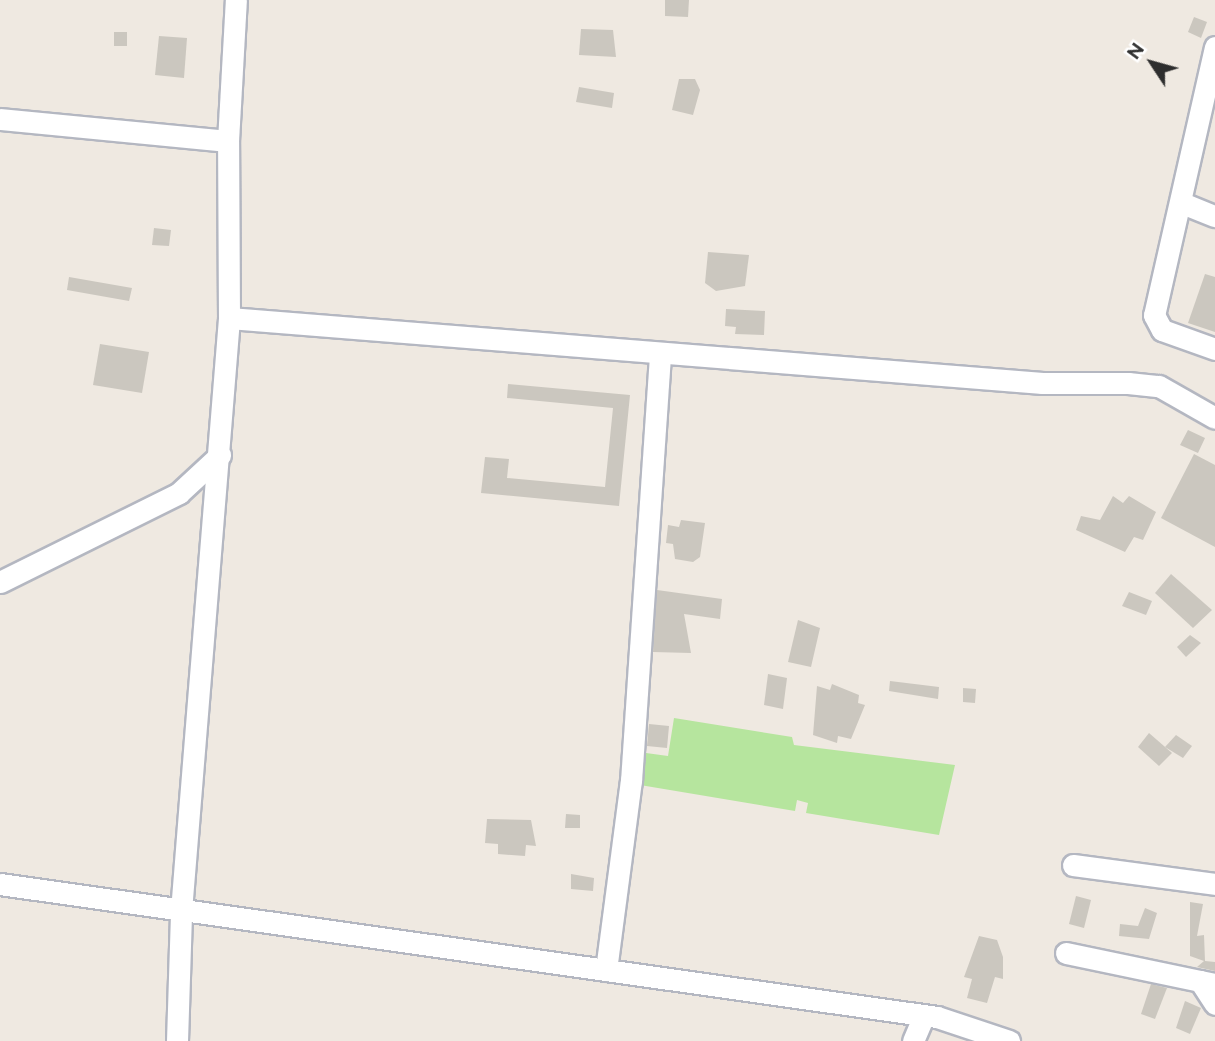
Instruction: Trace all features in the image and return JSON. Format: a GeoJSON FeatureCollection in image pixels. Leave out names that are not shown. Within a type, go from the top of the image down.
{"type":"FeatureCollection","features":[{"type":"Feature","properties":{"kind":"street"},"geometry":{"type":"LineString","coordinates":[[177,1041],[181,911],[229,318],[228,141],[236,0]]}},
{"type":"Feature","properties":{"kind":"street"},"geometry":{"type":"LineString","coordinates":[[1215,47],[1182,204],[1154,315],[1162,330],[1215,349]]}},
{"type":"Feature","properties":{"kind":"street"},"geometry":{"type":"LineString","coordinates":[[0,119],[228,141]]}},
{"type":"Feature","properties":{"kind":"street"},"geometry":{"type":"LineString","coordinates":[[1182,204],[1215,216]]}},
{"type":"Feature","properties":{"kind":"street"},"geometry":{"type":"LineString","coordinates":[[229,318],[660,355],[1083,386],[1128,383],[1159,386],[1215,418]]}},
{"type":"Feature","properties":{"kind":"street"},"geometry":{"type":"LineString","coordinates":[[606,970],[631,780],[660,355]]}},
{"type":"Feature","properties":{"kind":"street"},"geometry":{"type":"LineString","coordinates":[[0,582],[179,494],[220,455]]}},
{"type":"Feature","properties":{"kind":"street"},"geometry":{"type":"LineString","coordinates":[[1073,865],[1215,884]]}},
{"type":"Feature","properties":{"kind":"street"},"geometry":{"type":"LineString","coordinates":[[0,884],[181,911],[246,915],[331,936],[606,970],[923,1017],[1009,1041]]}},
{"type":"Feature","properties":{"kind":"street"},"geometry":{"type":"LineString","coordinates":[[1066,953],[1208,982],[1215,1004]]}},
{"type":"Feature","properties":{"kind":"street"},"geometry":{"type":"LineString","coordinates":[[913,1041],[923,1017]]}},
{"type":"Feature","properties":{"kind":"green space"},"geometry":{"type":"Polygon","coordinates":[[[674,718],[792,737],[794,745],[955,765],[939,835],[806,813],[808,803],[797,800],[795,811],[640,785],[646,753],[668,756],[674,718]]]}},
{"type":"Feature","properties":{"kind":"building"},"geometry":{"type":"Polygon","coordinates":[[[665,0],[689,0],[688,17],[665,16],[665,0]]]}},
{"type":"Feature","properties":{"kind":"building"},"geometry":{"type":"Polygon","coordinates":[[[1194,17],[1207,22],[1201,38],[1188,32],[1194,17]]]}},
{"type":"Feature","properties":{"kind":"building"},"geometry":{"type":"Polygon","coordinates":[[[581,29],[613,30],[616,57],[579,55],[581,29]]]}},
{"type":"Feature","properties":{"kind":"building"},"geometry":{"type":"Polygon","coordinates":[[[114,32],[127,32],[127,46],[114,46],[114,32]]]}},
{"type":"Feature","properties":{"kind":"building"},"geometry":{"type":"Polygon","coordinates":[[[159,36],[187,38],[184,78],[155,75],[159,36]]]}},
{"type":"Feature","properties":{"kind":"building"},"geometry":{"type":"Polygon","coordinates":[[[679,79],[695,79],[700,90],[693,115],[672,110],[679,79]]]}},
{"type":"Feature","properties":{"kind":"building"},"geometry":{"type":"Polygon","coordinates":[[[579,87],[614,93],[612,108],[576,102],[579,87]]]}},
{"type":"Feature","properties":{"kind":"building"},"geometry":{"type":"Polygon","coordinates":[[[154,228],[171,230],[169,246],[152,245],[154,228]]]}},
{"type":"Feature","properties":{"kind":"building"},"geometry":{"type":"Polygon","coordinates":[[[708,252],[749,255],[745,286],[716,291],[705,283],[708,252]]]}},
{"type":"Feature","properties":{"kind":"building"},"geometry":{"type":"Polygon","coordinates":[[[1205,274],[1215,277],[1215,332],[1188,323],[1205,274]]]}},
{"type":"Feature","properties":{"kind":"building"},"geometry":{"type":"Polygon","coordinates":[[[69,277],[132,288],[129,301],[67,290],[69,277]]]}},
{"type":"Feature","properties":{"kind":"building"},"geometry":{"type":"Polygon","coordinates":[[[726,309],[765,311],[764,335],[735,334],[736,327],[725,326],[726,309]]]}},
{"type":"Feature","properties":{"kind":"building"},"geometry":{"type":"Polygon","coordinates":[[[100,344],[149,352],[142,393],[93,385],[100,344]]]}},
{"type":"Feature","properties":{"kind":"building"},"geometry":{"type":"Polygon","coordinates":[[[508,384],[630,395],[619,506],[481,493],[485,457],[509,459],[507,478],[605,487],[613,408],[507,398],[508,384]]]}},
{"type":"Feature","properties":{"kind":"building"},"geometry":{"type":"Polygon","coordinates":[[[1188,430],[1205,438],[1198,453],[1180,445],[1188,430]]]}},
{"type":"Feature","properties":{"kind":"building"},"geometry":{"type":"Polygon","coordinates":[[[1194,454],[1215,465],[1215,547],[1161,518],[1194,454]]]}},
{"type":"Feature","properties":{"kind":"building"},"geometry":{"type":"Polygon","coordinates":[[[1113,496],[1123,503],[1129,496],[1156,512],[1143,540],[1134,537],[1125,552],[1076,530],[1081,516],[1100,520],[1113,496]]]}},
{"type":"Feature","properties":{"kind":"building"},"geometry":{"type":"Polygon","coordinates":[[[681,520],[705,523],[700,557],[693,562],[675,559],[673,544],[666,543],[668,525],[679,527],[681,520]]]}},
{"type":"Feature","properties":{"kind":"building"},"geometry":{"type":"Polygon","coordinates":[[[1171,574],[1212,610],[1193,628],[1155,593],[1171,574]]]}},
{"type":"Feature","properties":{"kind":"building"},"geometry":{"type":"Polygon","coordinates":[[[657,590],[722,599],[720,619],[684,614],[691,653],[653,652],[657,590]]]}},
{"type":"Feature","properties":{"kind":"building"},"geometry":{"type":"Polygon","coordinates":[[[1129,592],[1152,601],[1146,615],[1122,606],[1129,592]]]}},
{"type":"Feature","properties":{"kind":"building"},"geometry":{"type":"Polygon","coordinates":[[[798,620],[820,628],[811,667],[788,662],[798,620]]]}},
{"type":"Feature","properties":{"kind":"building"},"geometry":{"type":"Polygon","coordinates":[[[1190,635],[1201,643],[1186,657],[1177,647],[1190,635]]]}},
{"type":"Feature","properties":{"kind":"building"},"geometry":{"type":"Polygon","coordinates":[[[768,674],[787,678],[783,709],[764,705],[768,674]]]}},
{"type":"Feature","properties":{"kind":"building"},"geometry":{"type":"Polygon","coordinates":[[[890,681],[939,687],[938,699],[889,691],[890,681]]]}},
{"type":"Feature","properties":{"kind":"building"},"geometry":{"type":"Polygon","coordinates":[[[832,684],[859,695],[858,703],[865,705],[851,739],[838,736],[837,743],[813,735],[817,686],[830,690],[832,684]]]}},
{"type":"Feature","properties":{"kind":"building"},"geometry":{"type":"Polygon","coordinates":[[[963,688],[976,689],[975,703],[963,702],[963,688]]]}},
{"type":"Feature","properties":{"kind":"building"},"geometry":{"type":"Polygon","coordinates":[[[649,724],[669,726],[667,748],[647,746],[649,724]]]}},
{"type":"Feature","properties":{"kind":"building"},"geometry":{"type":"Polygon","coordinates":[[[1149,733],[1172,753],[1159,766],[1138,747],[1149,733]]]}},
{"type":"Feature","properties":{"kind":"building"},"geometry":{"type":"Polygon","coordinates":[[[1176,735],[1192,746],[1183,758],[1165,747],[1176,735]]]}},
{"type":"Feature","properties":{"kind":"building"},"geometry":{"type":"Polygon","coordinates":[[[566,814],[580,815],[580,828],[565,828],[566,814]]]}},
{"type":"Feature","properties":{"kind":"building"},"geometry":{"type":"Polygon","coordinates":[[[487,819],[531,820],[536,846],[526,845],[525,856],[498,854],[498,844],[485,843],[487,819]]]}},
{"type":"Feature","properties":{"kind":"building"},"geometry":{"type":"Polygon","coordinates":[[[571,874],[594,878],[593,891],[571,889],[571,874]]]}},
{"type":"Feature","properties":{"kind":"building"},"geometry":{"type":"Polygon","coordinates":[[[1076,896],[1091,900],[1084,928],[1069,924],[1076,896]]]}},
{"type":"Feature","properties":{"kind":"building"},"geometry":{"type":"Polygon","coordinates":[[[1190,902],[1203,904],[1197,936],[1204,935],[1205,961],[1215,962],[1215,971],[1197,967],[1204,961],[1190,956],[1190,902]]]}},
{"type":"Feature","properties":{"kind":"building"},"geometry":{"type":"Polygon","coordinates":[[[1145,908],[1157,913],[1149,939],[1119,936],[1120,924],[1138,926],[1145,908]]]}},
{"type":"Feature","properties":{"kind":"building"},"geometry":{"type":"Polygon","coordinates":[[[979,936],[997,940],[1003,957],[1003,979],[995,977],[987,1003],[967,998],[972,979],[964,977],[979,936]]]}},
{"type":"Feature","properties":{"kind":"building"},"geometry":{"type":"Polygon","coordinates":[[[1151,984],[1167,988],[1155,1019],[1141,1014],[1151,984]]]}},
{"type":"Feature","properties":{"kind":"building"},"geometry":{"type":"Polygon","coordinates":[[[1185,1001],[1201,1008],[1190,1034],[1176,1028],[1185,1001]]]}}]}
